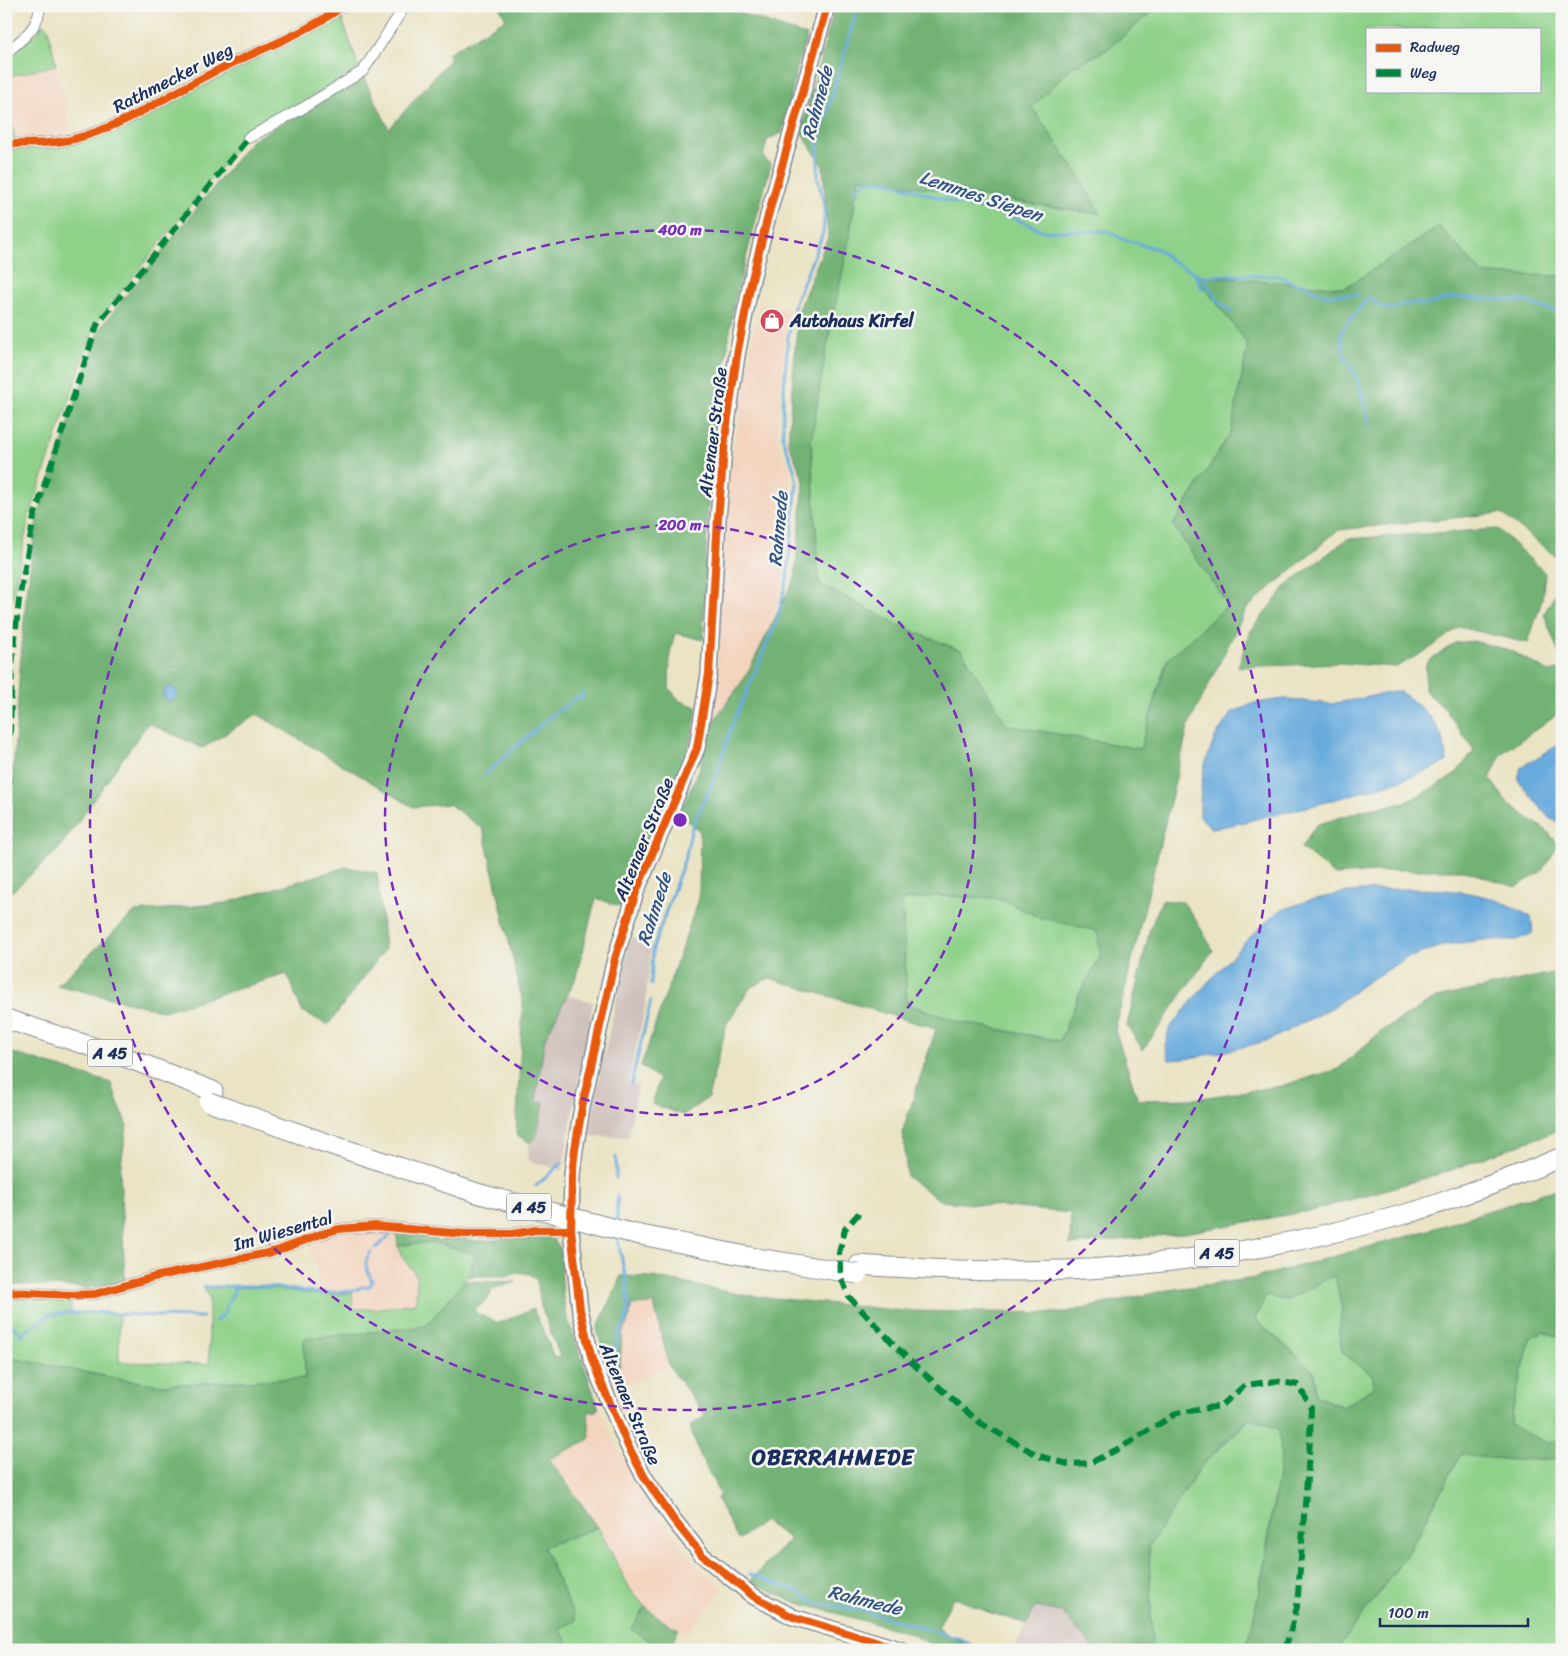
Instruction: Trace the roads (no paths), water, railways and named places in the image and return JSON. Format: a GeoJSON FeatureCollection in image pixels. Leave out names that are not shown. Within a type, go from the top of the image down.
{"type":"FeatureCollection","features":[{"type":"Feature","properties":{"kind":"highway","name":"A 45"},"geometry":{"type":"LineString","coordinates":[[6,1019],[130,1060],[211,1096],[326,1143],[480,1194],[631,1233],[751,1257],[932,1277],[1042,1278],[1118,1274],[1219,1260],[1339,1238],[1412,1219],[1497,1191],[1562,1166]]}},
{"type":"Feature","properties":{"kind":"highway","name":"A 45"},"geometry":{"type":"LineString","coordinates":[[6,1030],[211,1096]]}},
{"type":"Feature","properties":{"kind":"highway","name":"A 45"},"geometry":{"type":"LineString","coordinates":[[859,1269],[1047,1270],[1116,1267],[1256,1248],[1335,1232],[1410,1213],[1519,1175],[1562,1157]]}},
{"type":"Feature","properties":{"kind":"main road","name":"Altenaer Straße"},"geometry":{"type":"LineString","coordinates":[[827,6],[768,212],[751,282],[737,355],[725,438],[710,674],[698,748],[636,892],[615,959],[583,1102],[575,1149],[572,1175],[571,1230],[580,1310],[592,1360],[628,1446],[645,1478],[690,1541],[702,1555],[729,1578],[761,1600],[793,1616],[902,1650]]}},
{"type":"Feature","properties":{"kind":"street"},"geometry":{"type":"LineString","coordinates":[[6,53],[30,32],[40,16],[40,6]]}},
{"type":"Feature","properties":{"kind":"street","name":"Rathmecker Weg"},"geometry":{"type":"LineString","coordinates":[[6,144],[73,139],[103,130],[128,119],[218,70],[279,42],[343,6]]}},
{"type":"Feature","properties":{"kind":"street"},"geometry":{"type":"LineString","coordinates":[[248,138],[303,108],[363,71],[405,6]]}},
{"type":"Feature","properties":{"kind":"street","name":"Im Wiesental"},"geometry":{"type":"LineString","coordinates":[[6,1292],[72,1295],[95,1294],[154,1278],[277,1251],[339,1229],[375,1226],[464,1234],[512,1234],[536,1230],[571,1230]]}},
{"type":"Feature","properties":{"kind":"water"},"geometry":{"type":"Polygon","coordinates":[[[167,687],[173,687],[177,694],[173,701],[167,701],[163,697],[163,691],[167,687]]]}},
{"type":"Feature","properties":{"kind":"water"},"geometry":{"type":"Polygon","coordinates":[[[1399,691],[1418,705],[1435,723],[1443,740],[1447,761],[1419,774],[1345,797],[1231,825],[1211,828],[1200,817],[1204,767],[1215,737],[1231,713],[1254,703],[1285,699],[1331,704],[1399,691]]]}},
{"type":"Feature","properties":{"kind":"water"},"geometry":{"type":"Polygon","coordinates":[[[1562,743],[1562,823],[1550,819],[1518,780],[1521,767],[1562,743]]]}},
{"type":"Feature","properties":{"kind":"water"},"geometry":{"type":"Polygon","coordinates":[[[1396,889],[1449,890],[1498,901],[1531,917],[1533,933],[1517,940],[1483,940],[1445,945],[1407,958],[1365,983],[1333,1007],[1270,1040],[1231,1050],[1185,1059],[1169,1060],[1165,1046],[1169,1029],[1200,991],[1246,941],[1277,912],[1307,901],[1348,892],[1396,889]]]}},
{"type":"Feature","properties":{"kind":"waterway","name":"Rahmede"},"geometry":{"type":"LineString","coordinates":[[651,985],[653,948],[686,855],[692,827],[717,773],[731,728],[776,623],[787,580],[797,483],[783,439],[783,403],[788,337],[795,303],[823,233],[825,208],[818,178],[818,144],[858,6]]}},
{"type":"Feature","properties":{"kind":"waterway","name":"Lemmes Siepen"},"geometry":{"type":"LineString","coordinates":[[855,190],[868,180],[886,181],[949,201],[1002,213],[1044,231],[1108,231],[1122,239],[1158,249],[1172,261],[1203,277],[1226,275],[1280,276],[1296,284],[1304,284],[1312,290],[1326,295],[1358,294]]}},
{"type":"Feature","properties":{"kind":"waterway"},"geometry":{"type":"LineString","coordinates":[[1194,272],[1202,289]]}},
{"type":"Feature","properties":{"kind":"waterway"},"geometry":{"type":"LineString","coordinates":[[1203,277],[1218,301],[1232,312]]}},
{"type":"Feature","properties":{"kind":"waterway","name":"Lemmes Siepen"},"geometry":{"type":"LineString","coordinates":[[1370,424],[1357,378],[1343,353],[1341,331],[1369,297],[1381,307],[1388,309],[1402,304],[1408,305],[1413,302],[1425,305],[1455,297],[1525,301],[1542,308],[1562,312]]}},
{"type":"Feature","properties":{"kind":"waterway"},"geometry":{"type":"LineString","coordinates":[[485,774],[558,710],[564,709],[566,704],[571,704],[575,698],[582,698],[583,692]]}},
{"type":"Feature","properties":{"kind":"waterway","name":"Rahmede"},"geometry":{"type":"LineString","coordinates":[[631,1084],[651,1001]]}},
{"type":"Feature","properties":{"kind":"waterway","name":"Rahmede"},"geometry":{"type":"LineString","coordinates":[[616,1157],[616,1178]]}},
{"type":"Feature","properties":{"kind":"waterway"},"geometry":{"type":"LineString","coordinates":[[536,1186],[562,1163]]}},
{"type":"Feature","properties":{"kind":"waterway","name":"Rahmede"},"geometry":{"type":"LineString","coordinates":[[617,1196],[617,1223]]}},
{"type":"Feature","properties":{"kind":"waterway"},"geometry":{"type":"LineString","coordinates":[[376,1248],[390,1235]]}},
{"type":"Feature","properties":{"kind":"waterway","name":"Rahmede"},"geometry":{"type":"LineString","coordinates":[[615,1368],[617,1340],[625,1323],[629,1306],[626,1279],[617,1237]]}},
{"type":"Feature","properties":{"kind":"waterway"},"geometry":{"type":"LineString","coordinates":[[216,1321],[223,1315],[236,1286],[261,1286],[320,1293],[352,1291],[370,1286],[372,1281],[366,1263],[371,1252]]}},
{"type":"Feature","properties":{"kind":"waterway"},"geometry":{"type":"LineString","coordinates":[[204,1287],[236,1286]]}},
{"type":"Feature","properties":{"kind":"waterway"},"geometry":{"type":"LineString","coordinates":[[6,1320],[22,1335],[49,1314],[95,1312],[203,1317]]}},
{"type":"Feature","properties":{"kind":"waterway","name":"Rahmede"},"geometry":{"type":"LineString","coordinates":[[750,1574],[795,1590],[817,1603],[864,1611],[960,1639],[975,1647]]}},
{"type":"Feature","properties":{"kind":"place","name":"Autohaus Kirfel"},"geometry":{"type":"Point","coordinates":[772,321]}},
{"type":"Feature","properties":{"kind":"district","name":"OBERRAHMEDE"},"geometry":{"type":"Point","coordinates":[833,1457]}}]}
